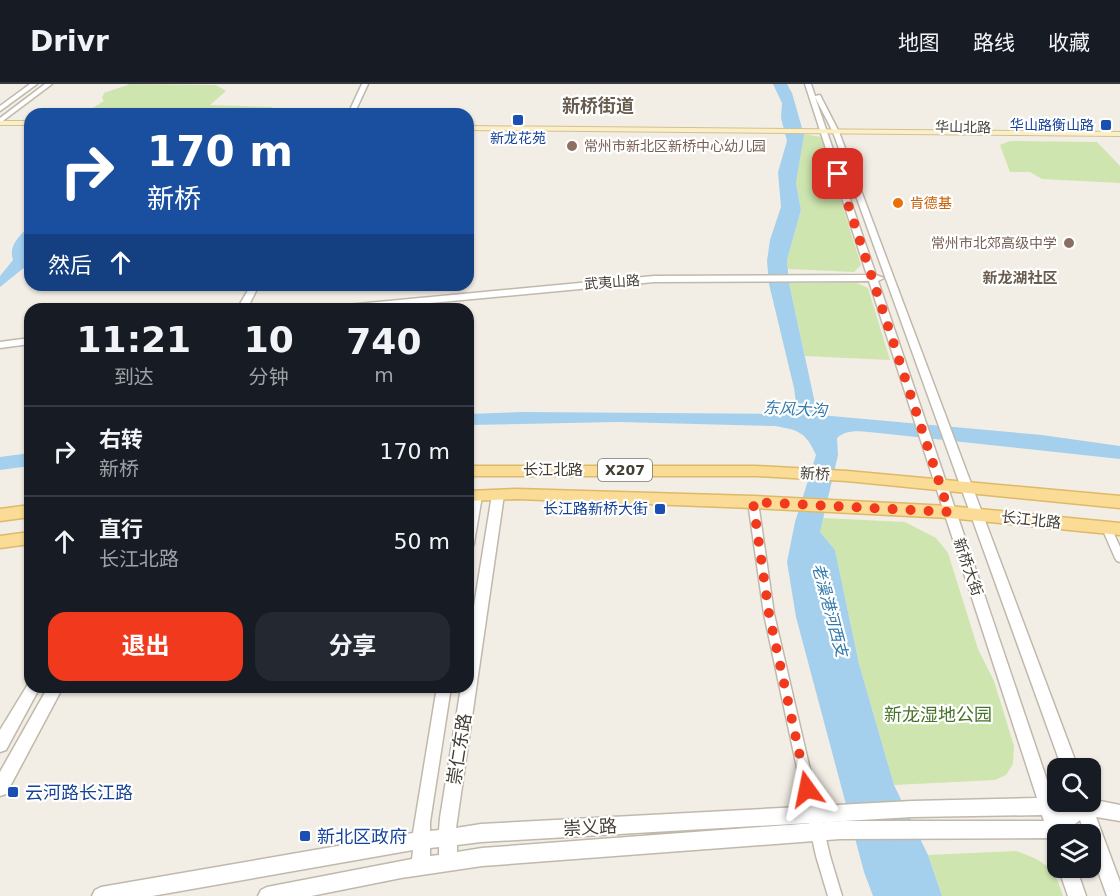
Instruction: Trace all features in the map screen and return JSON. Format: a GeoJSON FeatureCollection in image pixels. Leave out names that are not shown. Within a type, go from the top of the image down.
{"type":"FeatureCollection","features":[{"type":"Feature","properties":{"kind":"main road"},"geometry":{"type":"LineString","coordinates":[[1,120],[24,118]]}},
{"type":"Feature","properties":{"kind":"main road"},"geometry":{"type":"LineString","coordinates":[[1,120],[24,122]]}},
{"type":"Feature","properties":{"kind":"main road"},"geometry":{"type":"LineString","coordinates":[[474,122],[776,128]]}},
{"type":"Feature","properties":{"kind":"main road"},"geometry":{"type":"LineString","coordinates":[[474,128],[776,128]]}},
{"type":"Feature","properties":{"kind":"main road","name":"华山北路"},"geometry":{"type":"LineString","coordinates":[[776,128],[1120,129]]}},
{"type":"Feature","properties":{"kind":"main road","name":"华山北路"},"geometry":{"type":"LineString","coordinates":[[834,128],[1120,134]]}},
{"type":"Feature","properties":{"kind":"main road","name":"长江北路"},"geometry":{"type":"LineString","coordinates":[[474,471],[783,473]]}},
{"type":"Feature","properties":{"kind":"main road","name":"新桥"},"geometry":{"type":"LineString","coordinates":[[783,473],[848,476]]}},
{"type":"Feature","properties":{"kind":"main road","name":"长江北路"},"geometry":{"type":"LineString","coordinates":[[848,476],[1120,502]]}},
{"type":"Feature","properties":{"kind":"main road","name":"长江北路"},"geometry":{"type":"LineString","coordinates":[[474,496],[759,502],[949,512],[1113,529]]}},
{"type":"Feature","properties":{"kind":"main road"},"geometry":{"type":"LineString","coordinates":[[0,515],[24,512]]}},
{"type":"Feature","properties":{"kind":"main road"},"geometry":{"type":"LineString","coordinates":[[0,542],[24,539]]}},
{"type":"Feature","properties":{"kind":"street"},"geometry":{"type":"LineString","coordinates":[[0,109],[34,84]]}},
{"type":"Feature","properties":{"kind":"street"},"geometry":{"type":"LineString","coordinates":[[1,120],[49,84]]}},
{"type":"Feature","properties":{"kind":"street"},"geometry":{"type":"LineString","coordinates":[[354,108],[365,84]]}},
{"type":"Feature","properties":{"kind":"street","name":"新桥大街"},"geometry":{"type":"LineString","coordinates":[[808,84],[1047,804]]}},
{"type":"Feature","properties":{"kind":"street","name":"新桥大街"},"geometry":{"type":"LineString","coordinates":[[813,84],[834,128],[1066,758]]}},
{"type":"Feature","properties":{"kind":"street","name":"武夷山路"},"geometry":{"type":"LineString","coordinates":[[400,303],[633,281],[888,278]]}},
{"type":"Feature","properties":{"kind":"street"},"geometry":{"type":"LineString","coordinates":[[0,340],[24,339]]}},
{"type":"Feature","properties":{"kind":"street"},"geometry":{"type":"LineString","coordinates":[[0,345],[24,340]]}},
{"type":"Feature","properties":{"kind":"street","name":"崇仁东路"},"geometry":{"type":"LineString","coordinates":[[474,650],[498,495]]}},
{"type":"Feature","properties":{"kind":"street"},"geometry":{"type":"LineString","coordinates":[[759,502],[769,614],[818,833],[835,896]]}},
{"type":"Feature","properties":{"kind":"street"},"geometry":{"type":"LineString","coordinates":[[1113,529],[1120,558]]}},
{"type":"Feature","properties":{"kind":"street"},"geometry":{"type":"LineString","coordinates":[[0,745],[30,693]]}},
{"type":"Feature","properties":{"kind":"street"},"geometry":{"type":"LineString","coordinates":[[0,788],[53,693]]}},
{"type":"Feature","properties":{"kind":"street","name":"崇仁东路"},"geometry":{"type":"LineString","coordinates":[[421,866],[422,822],[443,693]]}},
{"type":"Feature","properties":{"kind":"street","name":"崇仁东路"},"geometry":{"type":"LineString","coordinates":[[448,862],[448,818],[467,693]]}},
{"type":"Feature","properties":{"kind":"street","name":"崇义路"},"geometry":{"type":"LineString","coordinates":[[101,896],[448,837],[840,811],[1047,807]]}},
{"type":"Feature","properties":{"kind":"street","name":"崇义路"},"geometry":{"type":"LineString","coordinates":[[1101,808],[1120,813]]}},
{"type":"Feature","properties":{"kind":"street"},"geometry":{"type":"LineString","coordinates":[[1065,824],[1075,812]]}},
{"type":"Feature","properties":{"kind":"street"},"geometry":{"type":"LineString","coordinates":[[1086,812],[1116,896]]}},
{"type":"Feature","properties":{"kind":"street","name":"崇义路"},"geometry":{"type":"LineString","coordinates":[[267,896],[421,866],[482,857],[840,830],[1047,834]]}},
{"type":"Feature","properties":{"kind":"street"},"geometry":{"type":"LineString","coordinates":[[1071,878],[1077,896]]}},
{"type":"Feature","properties":{"kind":"green space"},"geometry":{"type":"Polygon","coordinates":[[[130,84],[216,85],[226,91],[210,105],[273,107],[93,108],[104,101],[102,98],[104,93],[130,84]]]}},
{"type":"Feature","properties":{"kind":"green space"},"geometry":{"type":"Polygon","coordinates":[[[804,134],[821,137],[861,265],[854,272],[788,269],[787,260],[801,210],[796,183],[804,134]]]}},
{"type":"Feature","properties":{"kind":"green space"},"geometry":{"type":"Polygon","coordinates":[[[1010,141],[1097,142],[1120,166],[1120,183],[1042,179],[1030,172],[1010,172],[1000,145],[1010,141]]]}},
{"type":"Feature","properties":{"kind":"green space"},"geometry":{"type":"Polygon","coordinates":[[[789,283],[857,283],[868,288],[890,360],[805,356],[789,283]]]}},
{"type":"Feature","properties":{"kind":"green space","name":"新龙湿地公园"},"geometry":{"type":"Polygon","coordinates":[[[823,518],[905,522],[936,538],[948,553],[978,649],[994,681],[1014,746],[1013,764],[1006,775],[995,780],[894,785],[859,664],[835,550],[820,532],[823,518]]]}},
{"type":"Feature","properties":{"kind":"green space"},"geometry":{"type":"Polygon","coordinates":[[[1016,851],[1047,866],[1047,878],[1056,878],[1063,896],[942,896],[928,855],[1016,851]]]}},
{"type":"Feature","properties":{"kind":"water"},"geometry":{"type":"Polygon","coordinates":[[[773,84],[787,84],[792,93],[804,135],[796,183],[801,210],[787,260],[789,283],[816,408],[820,415],[1042,435],[1120,446],[1120,459],[862,432],[846,433],[837,438],[838,455],[820,532],[835,550],[859,664],[894,785],[928,855],[942,896],[873,896],[864,872],[796,617],[787,562],[795,522],[816,455],[809,441],[800,433],[775,426],[618,422],[474,425],[474,414],[523,412],[781,414],[793,411],[796,403],[794,388],[769,284],[767,261],[770,240],[781,207],[778,172],[787,141],[781,118],[782,103],[773,84]]]}},
{"type":"Feature","properties":{"kind":"water"},"geometry":{"type":"Polygon","coordinates":[[[24,232],[24,268],[0,287],[0,276],[13,260],[12,250],[24,232]]]}},
{"type":"Feature","properties":{"kind":"water"},"geometry":{"type":"Polygon","coordinates":[[[24,454],[24,467],[0,470],[0,457],[24,454]]]}},
{"type":"Feature","properties":{"kind":"place","name":"新龙花苑"},"geometry":{"type":"Point","coordinates":[518,120]}},
{"type":"Feature","properties":{"kind":"place","name":"华山路衡山路"},"geometry":{"type":"Point","coordinates":[1106,125]}},
{"type":"Feature","properties":{"kind":"place","name":"常州市新北区新桥中心幼儿园"},"geometry":{"type":"Point","coordinates":[572,146]}},
{"type":"Feature","properties":{"kind":"place","name":"肯德基"},"geometry":{"type":"Point","coordinates":[898,203]}},
{"type":"Feature","properties":{"kind":"place","name":"常州市北郊高级中学"},"geometry":{"type":"Point","coordinates":[1069,243]}},
{"type":"Feature","properties":{"kind":"place","name":"长江路新桥大街"},"geometry":{"type":"Point","coordinates":[660,509]}},
{"type":"Feature","properties":{"kind":"place","name":"云河路长江路"},"geometry":{"type":"Point","coordinates":[13,792]}},
{"type":"Feature","properties":{"kind":"place","name":"新北区政府"},"geometry":{"type":"Point","coordinates":[305,836]}},
{"type":"Feature","properties":{"kind":"district","name":"新桥街道"},"geometry":{"type":"Point","coordinates":[598,105]}},
{"type":"Feature","properties":{"kind":"district","name":"新龙湖社区"},"geometry":{"type":"Point","coordinates":[1020,278]}},
{"type":"Feature","properties":{"kind":"route"},"geometry":{"type":"LineString","coordinates":[[807,789],[769,614],[753,502],[949,512],[838,174]]}},
{"type":"Feature","properties":{"kind":"water label","name":"东风大沟"},"geometry":{"type":"Point","coordinates":[795,409]}},
{"type":"Feature","properties":{"kind":"water label","name":"老澡港河西支"},"geometry":{"type":"Point","coordinates":[830,610]}}]}
